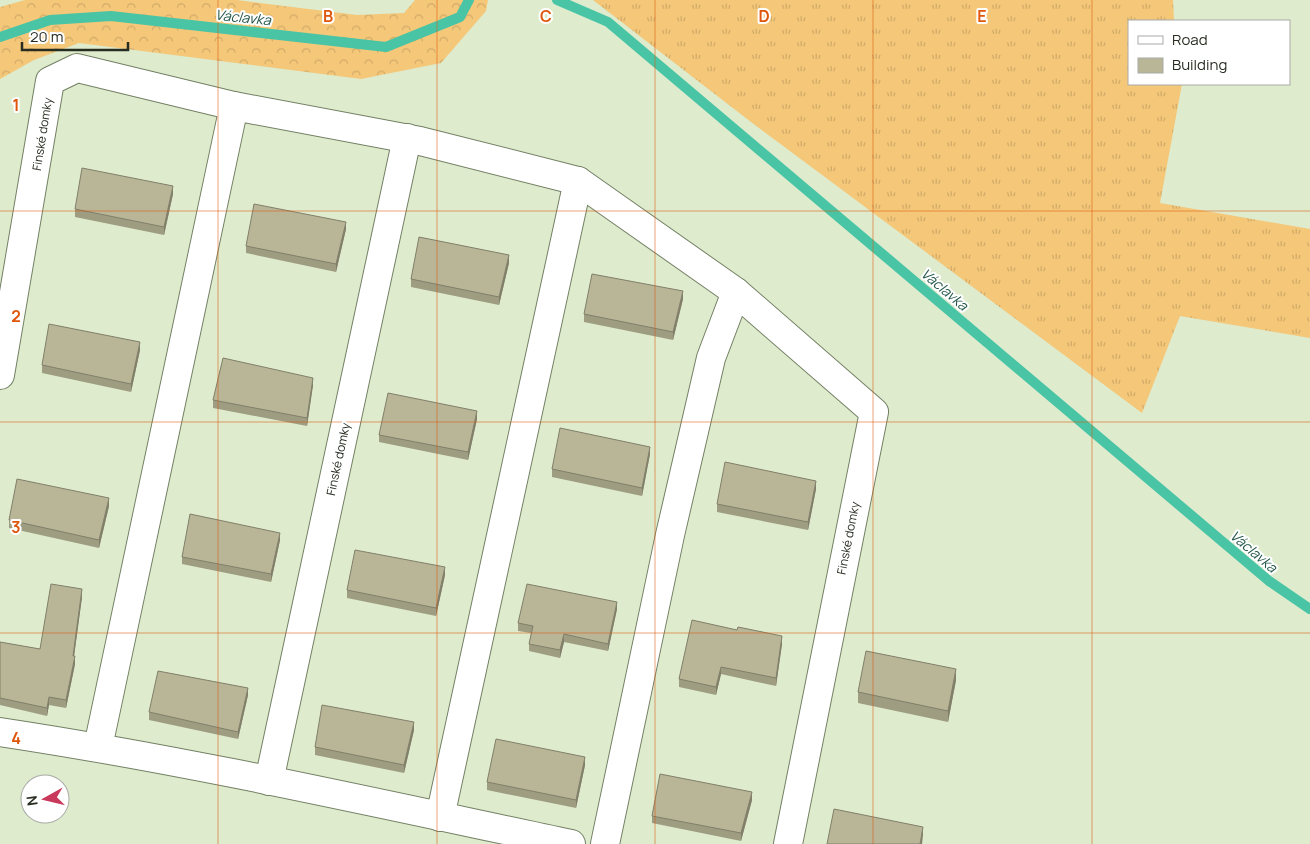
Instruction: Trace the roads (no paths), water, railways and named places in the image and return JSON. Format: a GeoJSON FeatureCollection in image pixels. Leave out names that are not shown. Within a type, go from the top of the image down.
{"type":"FeatureCollection","features":[{"type":"Feature","properties":{"kind":"street","name":"Finské domky"},"geometry":{"type":"LineString","coordinates":[[0,375],[50,81],[77,68],[234,106],[407,138],[578,181],[736,292],[874,412],[788,844]]}},
{"type":"Feature","properties":{"kind":"street"},"geometry":{"type":"LineString","coordinates":[[98,747],[234,106]]}},
{"type":"Feature","properties":{"kind":"street","name":"Finské domky"},"geometry":{"type":"LineString","coordinates":[[269,781],[407,138]]}},
{"type":"Feature","properties":{"kind":"street"},"geometry":{"type":"LineString","coordinates":[[440,817],[578,181]]}},
{"type":"Feature","properties":{"kind":"street"},"geometry":{"type":"LineString","coordinates":[[605,844],[668,545],[711,358],[736,292]]}},
{"type":"Feature","properties":{"kind":"street"},"geometry":{"type":"LineString","coordinates":[[0,732],[98,747],[571,844]]}},
{"type":"Feature","properties":{"kind":"waterway","name":"Václavka"},"geometry":{"type":"LineString","coordinates":[[0,37],[50,20],[111,16],[386,47],[460,17],[469,0]]}},
{"type":"Feature","properties":{"kind":"waterway","name":"Václavka"},"geometry":{"type":"LineString","coordinates":[[557,0],[608,22],[1269,581],[1310,609]]}}]}
